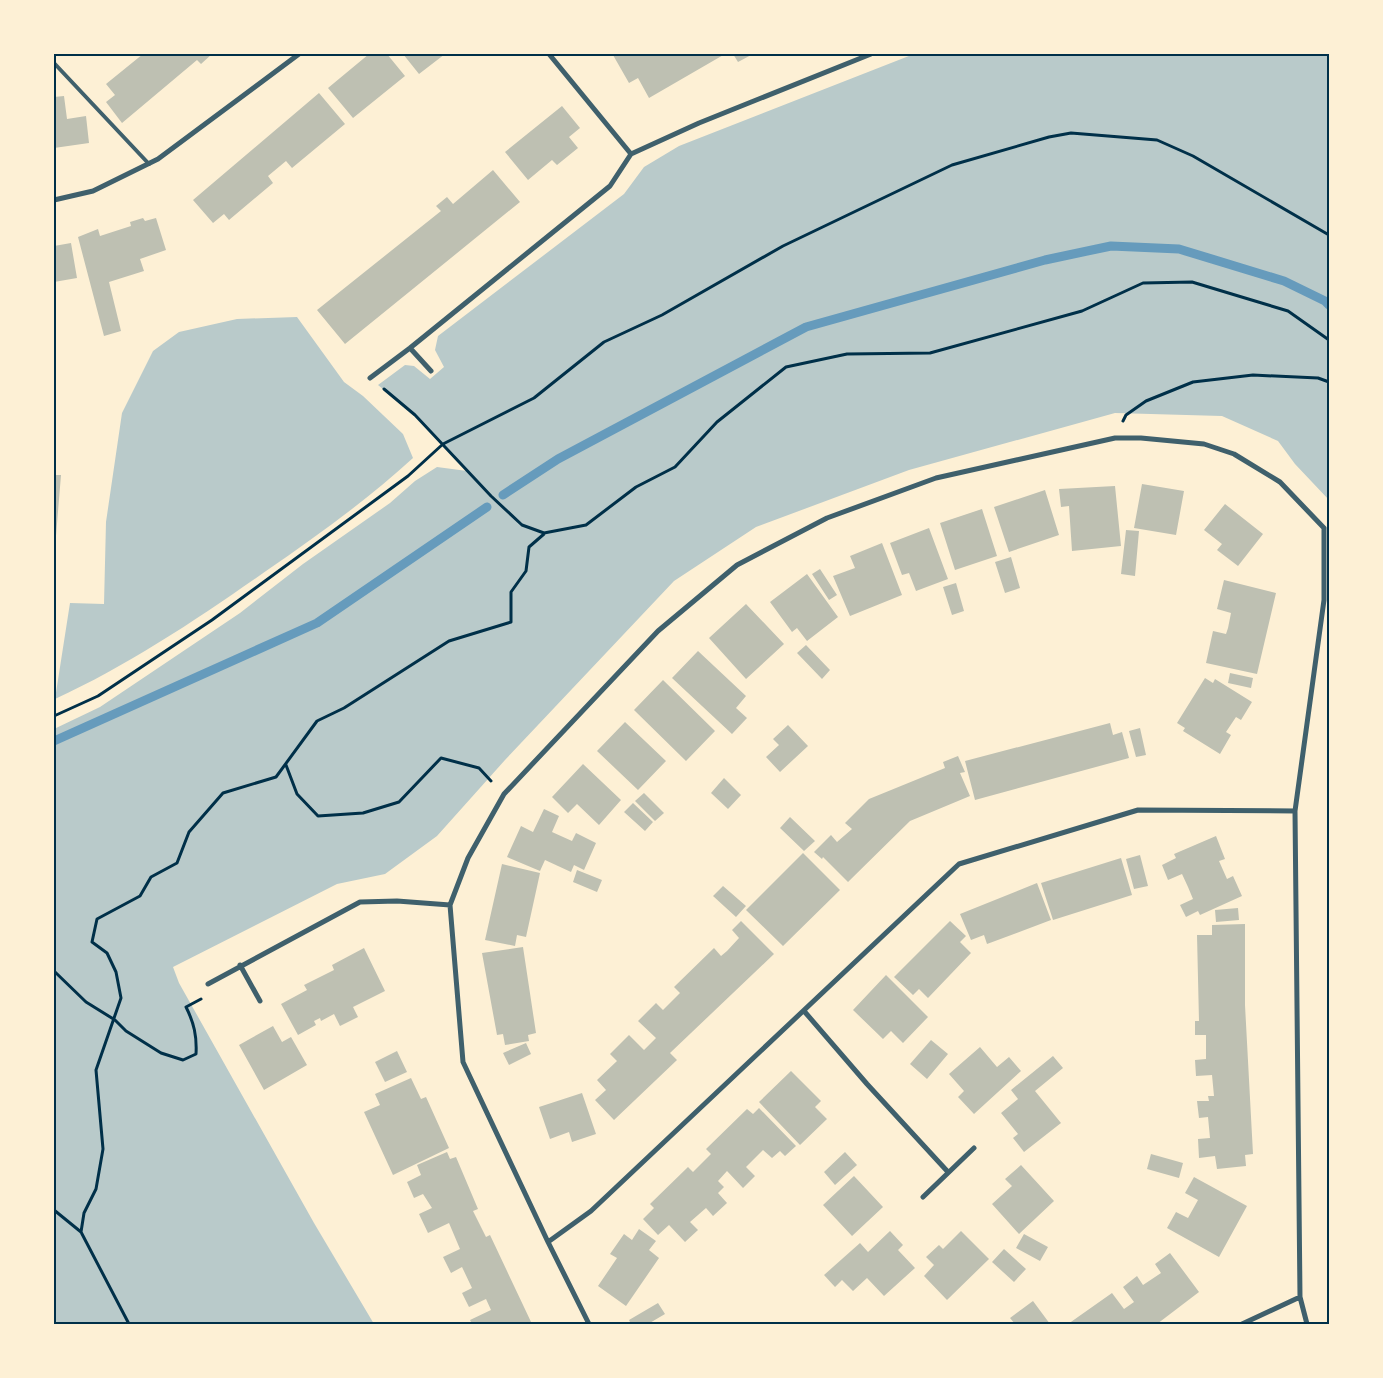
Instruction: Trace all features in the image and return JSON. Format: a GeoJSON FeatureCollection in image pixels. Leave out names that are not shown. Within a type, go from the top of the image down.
{"type":"FeatureCollection","features":[{"type":"Feature","properties":{"kind":"street"},"geometry":{"type":"LineString","coordinates":[[288,54],[292,59]]}},
{"type":"Feature","properties":{"kind":"street"},"geometry":{"type":"LineString","coordinates":[[54,200],[93,190],[158,159],[299,54]]}},
{"type":"Feature","properties":{"kind":"street"},"geometry":{"type":"LineString","coordinates":[[549,54],[631,154]]}},
{"type":"Feature","properties":{"kind":"street"},"geometry":{"type":"LineString","coordinates":[[370,378],[410,348],[610,186],[631,154],[699,122],[871,54]]}},
{"type":"Feature","properties":{"kind":"street"},"geometry":{"type":"LineString","coordinates":[[410,348],[430,371]]}},
{"type":"Feature","properties":{"kind":"street"},"geometry":{"type":"LineString","coordinates":[[588,1324],[463,1062],[450,905],[468,858],[504,794],[658,631],[737,565],[827,518],[936,478],[1115,438],[1141,438],[1204,444],[1234,454],[1280,482],[1327,528],[1324,600],[1295,812],[1300,1297],[1307,1324]]}},
{"type":"Feature","properties":{"kind":"street"},"geometry":{"type":"LineString","coordinates":[[548,1242],[591,1211],[959,864],[1138,810],[1295,812]]}},
{"type":"Feature","properties":{"kind":"street"},"geometry":{"type":"LineString","coordinates":[[208,984],[360,902],[397,901],[450,905]]}},
{"type":"Feature","properties":{"kind":"street"},"geometry":{"type":"LineString","coordinates":[[240,966],[260,1001]]}},
{"type":"Feature","properties":{"kind":"street"},"geometry":{"type":"LineString","coordinates":[[804,1011],[867,1084],[948,1172]]}},
{"type":"Feature","properties":{"kind":"street"},"geometry":{"type":"LineString","coordinates":[[923,1197],[974,1148]]}},
{"type":"Feature","properties":{"kind":"street"},"geometry":{"type":"LineString","coordinates":[[1242,1324],[1300,1297]]}},
{"type":"Feature","properties":{"kind":"lane"},"geometry":{"type":"LineString","coordinates":[[54,63],[149,164]]}},
{"type":"Feature","properties":{"kind":"path"},"geometry":{"type":"LineString","coordinates":[[54,716],[98,696],[212,620],[408,476],[443,444],[534,398],[604,342],[662,315],[783,246],[952,165],[1049,137],[1071,133],[1157,140],[1193,156],[1329,236]]}},
{"type":"Feature","properties":{"kind":"path"},"geometry":{"type":"LineString","coordinates":[[81,1232],[84,1213],[96,1189],[103,1150],[96,1070],[115,1020],[121,998],[116,972],[107,953],[92,942],[97,919],[140,896],[151,877],[177,863],[189,832],[222,793],[276,776],[317,721],[344,708],[449,641],[511,622],[511,592],[526,571],[529,547],[544,534],[586,525],[636,486],[675,467],[717,422],[786,367],[847,354],[930,353],[1082,310],[1144,283],[1192,282],[1288,311],[1329,340]]}},
{"type":"Feature","properties":{"kind":"path"},"geometry":{"type":"LineString","coordinates":[[1115,438],[1126,415],[1146,401],[1193,382],[1253,375],[1318,378],[1329,382]]}},
{"type":"Feature","properties":{"kind":"path"},"geometry":{"type":"LineString","coordinates":[[370,378],[415,415],[485,490],[522,525],[544,534]]}},
{"type":"Feature","properties":{"kind":"path"},"geometry":{"type":"LineString","coordinates":[[286,765],[297,794],[318,816],[363,813],[399,802],[441,758],[479,768],[504,794]]}},
{"type":"Feature","properties":{"kind":"path"},"geometry":{"type":"LineString","coordinates":[[54,971],[86,1002],[115,1020],[126,1031],[161,1053],[183,1060],[196,1054],[197,1037],[193,1021],[186,1007],[213,992],[208,984]]}},
{"type":"Feature","properties":{"kind":"path"},"geometry":{"type":"LineString","coordinates":[[54,1210],[81,1232],[130,1324]]}},
{"type":"Feature","properties":{"kind":"shaded area"},"geometry":{"type":"Polygon","coordinates":[[[914,54],[1329,54],[1329,500],[1295,464],[1278,441],[1222,416],[1115,413],[909,470],[756,527],[674,581],[505,760],[437,836],[385,874],[337,884],[173,967],[179,983],[314,1223],[374,1324],[54,1324],[54,729],[100,707],[240,613],[303,564],[390,503],[415,481],[437,467],[467,471],[415,415],[378,385],[405,365],[414,366],[430,379],[444,367],[435,350],[438,336],[624,194],[644,167],[679,146],[914,54]]]}},
{"type":"Feature","properties":{"kind":"shaded area"},"geometry":{"type":"Polygon","coordinates":[[[297,317],[344,382],[363,396],[403,434],[413,458],[341,517],[215,606],[137,656],[55,699],[70,603],[104,604],[106,522],[122,413],[153,351],[179,332],[237,319],[297,317]]]}},
{"type":"Feature","properties":{"kind":"building"},"geometry":{"type":"Polygon","coordinates":[[[143,54],[212,54],[201,64],[197,60],[122,123],[106,102],[115,95],[106,84],[143,54]]]}},
{"type":"Feature","properties":{"kind":"building"},"geometry":{"type":"Polygon","coordinates":[[[369,54],[387,54],[405,76],[353,118],[328,88],[369,54]]]}},
{"type":"Feature","properties":{"kind":"building"},"geometry":{"type":"Polygon","coordinates":[[[403,54],[445,54],[419,74],[403,54]]]}},
{"type":"Feature","properties":{"kind":"building"},"geometry":{"type":"Polygon","coordinates":[[[725,54],[649,98],[638,78],[629,83],[613,55],[725,54]]]}},
{"type":"Feature","properties":{"kind":"building"},"geometry":{"type":"Polygon","coordinates":[[[733,54],[753,54],[738,62],[733,54]]]}},
{"type":"Feature","properties":{"kind":"building"},"geometry":{"type":"Polygon","coordinates":[[[319,93],[345,124],[292,168],[286,161],[268,176],[273,183],[229,220],[224,214],[213,223],[193,200],[319,93]]]}},
{"type":"Feature","properties":{"kind":"building"},"geometry":{"type":"Polygon","coordinates":[[[64,96],[67,119],[86,116],[89,143],[54,148],[54,97],[64,96]]]}},
{"type":"Feature","properties":{"kind":"building"},"geometry":{"type":"Polygon","coordinates":[[[562,106],[580,128],[569,137],[578,148],[557,165],[552,160],[528,180],[505,152],[562,106]]]}},
{"type":"Feature","properties":{"kind":"building"},"geometry":{"type":"Polygon","coordinates":[[[493,170],[520,202],[345,344],[317,310],[441,211],[436,206],[447,197],[453,204],[493,170]]]}},
{"type":"Feature","properties":{"kind":"building"},"geometry":{"type":"Polygon","coordinates":[[[143,218],[145,221],[156,218],[166,250],[140,259],[144,271],[109,282],[121,331],[104,336],[78,237],[98,229],[100,236],[131,226],[130,222],[143,218]]]}},
{"type":"Feature","properties":{"kind":"building"},"geometry":{"type":"Polygon","coordinates":[[[71,243],[77,278],[54,282],[54,246],[71,243]]]}},
{"type":"Feature","properties":{"kind":"building"},"geometry":{"type":"Polygon","coordinates":[[[54,475],[61,475],[55,548],[54,548],[54,475]]]}},
{"type":"Feature","properties":{"kind":"building"},"geometry":{"type":"Polygon","coordinates":[[[1142,484],[1184,491],[1176,535],[1134,528],[1142,484]]]}},
{"type":"Feature","properties":{"kind":"building"},"geometry":{"type":"Polygon","coordinates":[[[1115,486],[1121,546],[1072,551],[1069,506],[1061,507],[1059,489],[1115,486]]]}},
{"type":"Feature","properties":{"kind":"building"},"geometry":{"type":"Polygon","coordinates":[[[1045,490],[1059,535],[1009,552],[994,507],[1045,490]]]}},
{"type":"Feature","properties":{"kind":"building"},"geometry":{"type":"Polygon","coordinates":[[[1225,504],[1263,534],[1238,566],[1217,550],[1222,544],[1204,530],[1225,504]]]}},
{"type":"Feature","properties":{"kind":"building"},"geometry":{"type":"Polygon","coordinates":[[[982,509],[997,556],[955,570],[940,523],[982,509]]]}},
{"type":"Feature","properties":{"kind":"building"},"geometry":{"type":"Polygon","coordinates":[[[929,528],[948,579],[916,591],[909,573],[902,575],[890,543],[929,528]]]}},
{"type":"Feature","properties":{"kind":"building"},"geometry":{"type":"Polygon","coordinates":[[[1126,530],[1139,531],[1135,576],[1121,574],[1126,530]]]}},
{"type":"Feature","properties":{"kind":"building"},"geometry":{"type":"Polygon","coordinates":[[[882,543],[902,595],[850,616],[833,576],[855,568],[850,556],[882,543]]]}},
{"type":"Feature","properties":{"kind":"building"},"geometry":{"type":"Polygon","coordinates":[[[1011,557],[1020,588],[1005,593],[995,562],[1011,557]]]}},
{"type":"Feature","properties":{"kind":"building"},"geometry":{"type":"Polygon","coordinates":[[[820,569],[837,595],[829,600],[812,574],[820,569]]]}},
{"type":"Feature","properties":{"kind":"building"},"geometry":{"type":"Polygon","coordinates":[[[807,574],[838,617],[807,641],[797,628],[792,632],[770,602],[807,574]]]}},
{"type":"Feature","properties":{"kind":"building"},"geometry":{"type":"Polygon","coordinates":[[[1224,580],[1276,593],[1257,674],[1206,663],[1213,631],[1226,634],[1228,628],[1231,613],[1217,609],[1224,580]]]}},
{"type":"Feature","properties":{"kind":"building"},"geometry":{"type":"Polygon","coordinates":[[[956,583],[964,611],[952,615],[943,587],[956,583]]]}},
{"type":"Feature","properties":{"kind":"building"},"geometry":{"type":"Polygon","coordinates":[[[746,604],[784,644],[746,679],[709,638],[746,604]]]}},
{"type":"Feature","properties":{"kind":"building"},"geometry":{"type":"Polygon","coordinates":[[[806,645],[830,670],[822,679],[797,653],[806,645]]]}},
{"type":"Feature","properties":{"kind":"building"},"geometry":{"type":"Polygon","coordinates":[[[698,651],[746,696],[736,708],[747,718],[732,734],[672,678],[698,651]]]}},
{"type":"Feature","properties":{"kind":"building"},"geometry":{"type":"Polygon","coordinates":[[[1230,673],[1253,678],[1251,688],[1228,683],[1230,673]]]}},
{"type":"Feature","properties":{"kind":"building"},"geometry":{"type":"Polygon","coordinates":[[[1205,678],[1213,683],[1215,679],[1252,702],[1241,720],[1236,717],[1226,732],[1231,735],[1220,754],[1183,731],[1185,728],[1177,723],[1205,678]]]}},
{"type":"Feature","properties":{"kind":"building"},"geometry":{"type":"Polygon","coordinates":[[[663,680],[715,731],[686,761],[634,710],[663,680]]]}},
{"type":"Feature","properties":{"kind":"building"},"geometry":{"type":"Polygon","coordinates":[[[625,722],[666,761],[638,790],[597,751],[625,722]]]}},
{"type":"Feature","properties":{"kind":"building"},"geometry":{"type":"Polygon","coordinates":[[[1110,723],[1113,735],[1122,732],[1129,758],[975,800],[965,761],[1110,723]]]}},
{"type":"Feature","properties":{"kind":"building"},"geometry":{"type":"Polygon","coordinates":[[[788,725],[808,746],[780,772],[766,757],[779,745],[773,739],[788,725]]]}},
{"type":"Feature","properties":{"kind":"building"},"geometry":{"type":"Polygon","coordinates":[[[1140,728],[1146,755],[1136,757],[1129,731],[1140,728]]]}},
{"type":"Feature","properties":{"kind":"building"},"geometry":{"type":"Polygon","coordinates":[[[958,756],[965,772],[960,773],[970,796],[910,821],[848,882],[823,857],[822,859],[814,852],[831,835],[837,842],[852,829],[845,823],[869,799],[945,768],[943,762],[958,756]]]}},
{"type":"Feature","properties":{"kind":"building"},"geometry":{"type":"Polygon","coordinates":[[[583,764],[621,800],[599,825],[577,804],[568,813],[552,797],[583,764]]]}},
{"type":"Feature","properties":{"kind":"building"},"geometry":{"type":"Polygon","coordinates":[[[724,778],[741,795],[728,809],[711,793],[724,778]]]}},
{"type":"Feature","properties":{"kind":"building"},"geometry":{"type":"Polygon","coordinates":[[[644,793],[664,813],[655,821],[635,801],[644,793]]]}},
{"type":"Feature","properties":{"kind":"building"},"geometry":{"type":"Polygon","coordinates":[[[633,803],[653,822],[645,831],[624,812],[633,803]]]}},
{"type":"Feature","properties":{"kind":"building"},"geometry":{"type":"Polygon","coordinates":[[[544,809],[559,816],[552,832],[572,841],[576,833],[596,843],[584,870],[574,865],[571,872],[545,860],[540,871],[507,857],[521,826],[533,832],[544,809]]]}},
{"type":"Feature","properties":{"kind":"building"},"geometry":{"type":"Polygon","coordinates":[[[790,817],[815,841],[804,851],[780,828],[790,817]]]}},
{"type":"Feature","properties":{"kind":"building"},"geometry":{"type":"Polygon","coordinates":[[[1216,836],[1225,859],[1219,861],[1227,879],[1233,876],[1242,896],[1200,915],[1198,911],[1186,917],[1180,905],[1193,899],[1182,874],[1168,880],[1162,865],[1176,858],[1174,854],[1216,836]]]}},
{"type":"Feature","properties":{"kind":"building"},"geometry":{"type":"Polygon","coordinates":[[[803,853],[840,890],[783,946],[746,910],[803,853]]]}},
{"type":"Feature","properties":{"kind":"building"},"geometry":{"type":"Polygon","coordinates":[[[1140,855],[1148,886],[1134,889],[1126,859],[1140,855]]]}},
{"type":"Feature","properties":{"kind":"building"},"geometry":{"type":"Polygon","coordinates":[[[1121,858],[1132,895],[1053,920],[1041,883],[1121,858]]]}},
{"type":"Feature","properties":{"kind":"building"},"geometry":{"type":"Polygon","coordinates":[[[502,864],[540,873],[526,937],[517,935],[515,946],[485,940],[502,864]]]}},
{"type":"Feature","properties":{"kind":"building"},"geometry":{"type":"Polygon","coordinates":[[[577,870],[602,880],[597,892],[573,882],[577,870]]]}},
{"type":"Feature","properties":{"kind":"building"},"geometry":{"type":"Polygon","coordinates":[[[1037,883],[1051,920],[987,944],[984,935],[971,940],[960,914],[1037,883]]]}},
{"type":"Feature","properties":{"kind":"building"},"geometry":{"type":"Polygon","coordinates":[[[723,886],[746,906],[736,917],[713,896],[723,886]]]}},
{"type":"Feature","properties":{"kind":"building"},"geometry":{"type":"Polygon","coordinates":[[[1238,908],[1239,920],[1216,922],[1215,910],[1238,908]]]}},
{"type":"Feature","properties":{"kind":"building"},"geometry":{"type":"Polygon","coordinates":[[[741,921],[774,954],[670,1053],[677,1060],[614,1120],[595,1100],[606,1090],[597,1080],[617,1061],[610,1054],[629,1035],[644,1050],[656,1038],[638,1021],[656,1003],[663,1010],[680,993],[674,987],[714,948],[721,956],[727,951],[739,938],[732,930],[741,921]]]}},
{"type":"Feature","properties":{"kind":"building"},"geometry":{"type":"Polygon","coordinates":[[[950,921],[966,936],[960,942],[971,953],[928,998],[919,989],[913,995],[894,977],[950,921]]]}},
{"type":"Feature","properties":{"kind":"building"},"geometry":{"type":"Polygon","coordinates":[[[1245,924],[1245,1005],[1253,1154],[1245,1155],[1246,1166],[1217,1169],[1215,1156],[1199,1158],[1198,1139],[1210,1138],[1208,1117],[1199,1118],[1197,1101],[1209,1101],[1208,1096],[1214,1096],[1212,1075],[1196,1076],[1195,1060],[1206,1059],[1206,1035],[1195,1035],[1195,1021],[1199,1021],[1197,935],[1212,935],[1212,925],[1245,924]]]}},
{"type":"Feature","properties":{"kind":"building"},"geometry":{"type":"Polygon","coordinates":[[[523,947],[536,1033],[528,1035],[529,1041],[505,1045],[503,1034],[497,1035],[482,953],[523,947]]]}},
{"type":"Feature","properties":{"kind":"building"},"geometry":{"type":"Polygon","coordinates":[[[364,948],[385,991],[353,1007],[358,1017],[340,1026],[334,1014],[321,1021],[320,1018],[314,1021],[316,1025],[298,1035],[281,1004],[307,990],[304,985],[334,970],[332,965],[364,948]]]}},
{"type":"Feature","properties":{"kind":"building"},"geometry":{"type":"Polygon","coordinates":[[[886,975],[928,1017],[903,1043],[891,1031],[883,1039],[853,1010],[886,975]]]}},
{"type":"Feature","properties":{"kind":"building"},"geometry":{"type":"Polygon","coordinates":[[[273,1026],[282,1042],[291,1037],[307,1065],[264,1090],[239,1045],[273,1026]]]}},
{"type":"Feature","properties":{"kind":"building"},"geometry":{"type":"Polygon","coordinates":[[[931,1040],[948,1054],[927,1079],[910,1064],[931,1040]]]}},
{"type":"Feature","properties":{"kind":"building"},"geometry":{"type":"Polygon","coordinates":[[[526,1043],[531,1054],[509,1065],[503,1053],[526,1043]]]}},
{"type":"Feature","properties":{"kind":"building"},"geometry":{"type":"Polygon","coordinates":[[[980,1047],[997,1067],[1009,1057],[1021,1071],[974,1114],[958,1097],[964,1091],[949,1074],[980,1047]]]}},
{"type":"Feature","properties":{"kind":"building"},"geometry":{"type":"Polygon","coordinates":[[[397,1051],[407,1072],[385,1082],[375,1062],[397,1051]]]}},
{"type":"Feature","properties":{"kind":"building"},"geometry":{"type":"Polygon","coordinates":[[[1053,1056],[1063,1068],[1035,1091],[1061,1123],[1024,1152],[1013,1138],[1018,1134],[1001,1113],[1018,1099],[1011,1090],[1053,1056]]]}},
{"type":"Feature","properties":{"kind":"building"},"geometry":{"type":"Polygon","coordinates":[[[791,1071],[821,1101],[815,1107],[827,1119],[800,1145],[759,1102],[791,1071]]]}},
{"type":"Feature","properties":{"kind":"building"},"geometry":{"type":"Polygon","coordinates":[[[411,1078],[421,1099],[426,1097],[449,1148],[393,1175],[364,1112],[380,1105],[375,1094],[411,1078]]]}},
{"type":"Feature","properties":{"kind":"building"},"geometry":{"type":"Polygon","coordinates":[[[582,1093],[596,1134],[572,1142],[569,1132],[550,1139],[539,1107],[582,1093]]]}},
{"type":"Feature","properties":{"kind":"building"},"geometry":{"type":"Polygon","coordinates":[[[759,1108],[796,1146],[785,1156],[780,1151],[772,1158],[763,1150],[746,1167],[755,1176],[743,1188],[727,1171],[718,1181],[724,1187],[718,1193],[727,1203],[713,1216],[706,1208],[690,1222],[698,1230],[685,1242],[669,1225],[658,1235],[643,1219],[654,1208],[650,1204],[688,1167],[693,1172],[711,1154],[706,1149],[747,1109],[753,1114],[759,1108]]]}},
{"type":"Feature","properties":{"kind":"building"},"geometry":{"type":"Polygon","coordinates":[[[447,1152],[450,1159],[456,1157],[478,1209],[473,1211],[486,1237],[490,1235],[532,1324],[472,1324],[470,1320],[491,1310],[486,1299],[469,1307],[462,1293],[472,1288],[462,1267],[451,1273],[443,1257],[460,1249],[449,1223],[428,1233],[419,1214],[432,1208],[423,1194],[414,1198],[407,1182],[421,1175],[417,1165],[447,1152]]]}},
{"type":"Feature","properties":{"kind":"building"},"geometry":{"type":"Polygon","coordinates":[[[845,1152],[857,1165],[835,1185],[824,1172],[845,1152]]]}},
{"type":"Feature","properties":{"kind":"building"},"geometry":{"type":"Polygon","coordinates":[[[1151,1154],[1183,1163],[1179,1178],[1147,1169],[1151,1154]]]}},
{"type":"Feature","properties":{"kind":"building"},"geometry":{"type":"Polygon","coordinates":[[[1021,1165],[1054,1201],[1019,1234],[992,1204],[1012,1186],[1005,1179],[1021,1165]]]}},
{"type":"Feature","properties":{"kind":"building"},"geometry":{"type":"Polygon","coordinates":[[[854,1176],[883,1207],[852,1236],[823,1205],[854,1176]]]}},
{"type":"Feature","properties":{"kind":"building"},"geometry":{"type":"Polygon","coordinates":[[[1194,1177],[1247,1206],[1219,1257],[1167,1228],[1176,1212],[1188,1218],[1198,1200],[1185,1193],[1194,1177]]]}},
{"type":"Feature","properties":{"kind":"building"},"geometry":{"type":"Polygon","coordinates":[[[639,1229],[656,1241],[649,1250],[659,1258],[626,1306],[598,1286],[617,1258],[610,1254],[624,1234],[632,1240],[639,1229]]]}},
{"type":"Feature","properties":{"kind":"building"},"geometry":{"type":"Polygon","coordinates":[[[890,1231],[903,1245],[898,1250],[915,1268],[884,1296],[867,1278],[853,1291],[842,1280],[835,1287],[824,1275],[860,1243],[868,1252],[890,1231]]]}},
{"type":"Feature","properties":{"kind":"building"},"geometry":{"type":"Polygon","coordinates":[[[961,1231],[989,1259],[947,1300],[924,1276],[934,1265],[926,1257],[939,1245],[943,1249],[961,1231]]]}},
{"type":"Feature","properties":{"kind":"building"},"geometry":{"type":"Polygon","coordinates":[[[1024,1234],[1048,1247],[1040,1261],[1016,1248],[1024,1234]]]}},
{"type":"Feature","properties":{"kind":"building"},"geometry":{"type":"Polygon","coordinates":[[[1004,1249],[1026,1269],[1014,1282],[992,1262],[1004,1249]]]}},
{"type":"Feature","properties":{"kind":"building"},"geometry":{"type":"Polygon","coordinates":[[[1170,1253],[1199,1292],[1157,1324],[1150,1324],[1149,1322],[1145,1324],[1068,1324],[1112,1293],[1124,1309],[1134,1302],[1123,1287],[1137,1276],[1143,1285],[1161,1273],[1155,1264],[1170,1253]]]}},
{"type":"Feature","properties":{"kind":"building"},"geometry":{"type":"Polygon","coordinates":[[[1033,1301],[1050,1324],[1015,1324],[1010,1318],[1033,1301]]]}},
{"type":"Feature","properties":{"kind":"building"},"geometry":{"type":"Polygon","coordinates":[[[658,1303],[665,1314],[648,1324],[631,1324],[629,1320],[658,1303]]]}},
{"type":"Feature","properties":{"kind":"waterway"},"geometry":{"type":"LineString","coordinates":[[503,495],[558,459],[806,327],[1045,260],[1111,246],[1179,249],[1284,281],[1325,301],[1329,305]]}},
{"type":"Feature","properties":{"kind":"waterway"},"geometry":{"type":"LineString","coordinates":[[54,741],[317,623],[487,507]]}}]}
